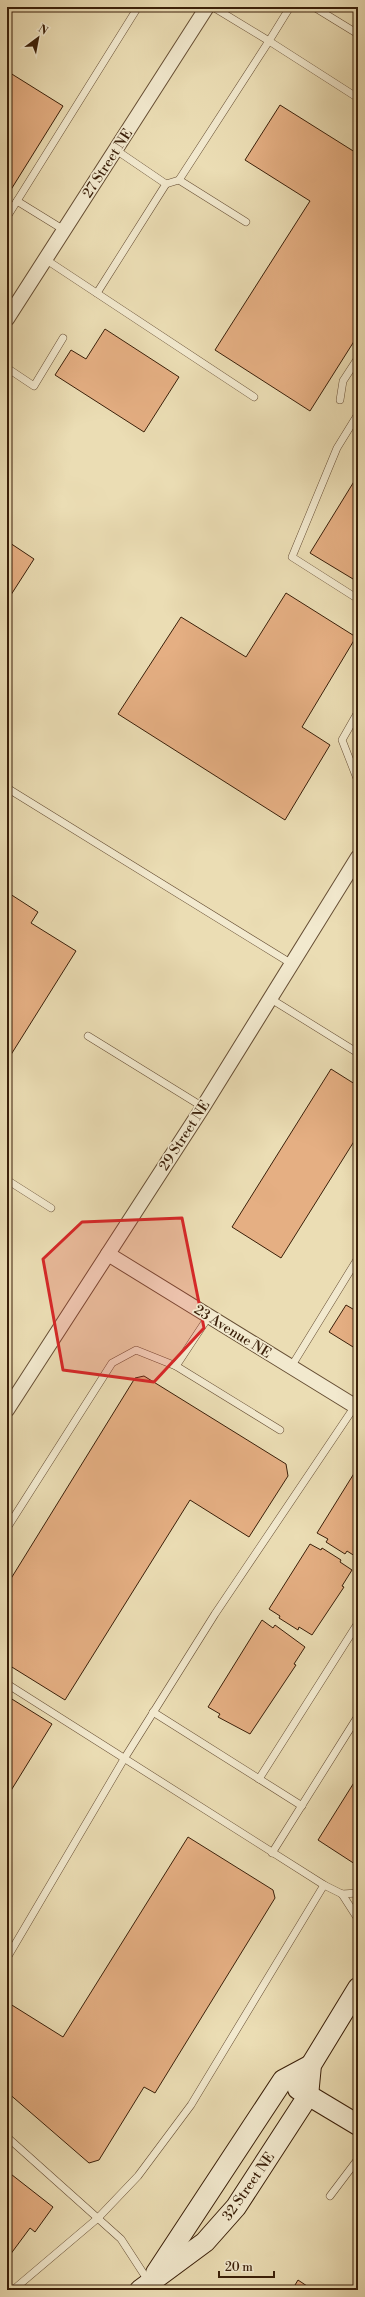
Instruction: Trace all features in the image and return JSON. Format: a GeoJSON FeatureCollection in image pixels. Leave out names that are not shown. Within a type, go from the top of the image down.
{"type":"FeatureCollection","features":[{"type":"Feature","properties":{"kind":"street","name":"27 Street NE"},"geometry":{"type":"LineString","coordinates":[[7,319],[207,7]]}},
{"type":"Feature","properties":{"kind":"street","name":"29 Street NE"},"geometry":{"type":"LineString","coordinates":[[7,1410],[203,1107],[358,857]]}},
{"type":"Feature","properties":{"kind":"street","name":"23 Avenue NE"},"geometry":{"type":"LineString","coordinates":[[108,1254],[356,1407]]}},
{"type":"Feature","properties":{"kind":"street","name":"32 Street NE"},"geometry":{"type":"LineString","coordinates":[[145,2286],[206,2242],[236,2207],[308,2096],[311,2065],[358,1988]]}},
{"type":"Feature","properties":{"kind":"street","name":"32 Street NE"},"geometry":{"type":"LineString","coordinates":[[145,2286],[283,2080],[311,2065]]}},
{"type":"Feature","properties":{"kind":"street"},"geometry":{"type":"LineString","coordinates":[[283,2080],[358,2125]]}},
{"type":"Feature","properties":{"kind":"lane"},"geometry":{"type":"LineString","coordinates":[[7,217],[138,7]]}},
{"type":"Feature","properties":{"kind":"lane"},"geometry":{"type":"LineString","coordinates":[[213,7],[358,98]]}},
{"type":"Feature","properties":{"kind":"lane"},"geometry":{"type":"LineString","coordinates":[[97,293],[166,184],[179,180],[290,7]]}},
{"type":"Feature","properties":{"kind":"lane"},"geometry":{"type":"LineString","coordinates":[[314,7],[358,34]]}},
{"type":"Feature","properties":{"kind":"lane"},"geometry":{"type":"LineString","coordinates":[[116,150],[166,184]]}},
{"type":"Feature","properties":{"kind":"lane"},"geometry":{"type":"LineString","coordinates":[[179,180],[246,222]]}},
{"type":"Feature","properties":{"kind":"lane"},"geometry":{"type":"LineString","coordinates":[[17,201],[64,230]]}},
{"type":"Feature","properties":{"kind":"lane"},"geometry":{"type":"LineString","coordinates":[[45,259],[254,397]]}},
{"type":"Feature","properties":{"kind":"lane"},"geometry":{"type":"LineString","coordinates":[[7,368],[34,386],[63,338]]}},
{"type":"Feature","properties":{"kind":"lane"},"geometry":{"type":"LineString","coordinates":[[340,400],[343,380],[358,358]]}},
{"type":"Feature","properties":{"kind":"lane"},"geometry":{"type":"LineString","coordinates":[[358,414],[337,448],[292,557],[358,599]]}},
{"type":"Feature","properties":{"kind":"lane"},"geometry":{"type":"LineString","coordinates":[[358,712],[342,740],[358,781]]}},
{"type":"Feature","properties":{"kind":"lane"},"geometry":{"type":"LineString","coordinates":[[7,788],[292,964]]}},
{"type":"Feature","properties":{"kind":"lane"},"geometry":{"type":"LineString","coordinates":[[271,999],[358,1053]]}},
{"type":"Feature","properties":{"kind":"lane"},"geometry":{"type":"LineString","coordinates":[[88,1036],[203,1107]]}},
{"type":"Feature","properties":{"kind":"lane"},"geometry":{"type":"LineString","coordinates":[[7,1180],[52,1208]]}},
{"type":"Feature","properties":{"kind":"lane"},"geometry":{"type":"LineString","coordinates":[[291,1367],[358,1258]]}},
{"type":"Feature","properties":{"kind":"lane"},"geometry":{"type":"LineString","coordinates":[[176,1366],[209,1316]]}},
{"type":"Feature","properties":{"kind":"lane"},"geometry":{"type":"LineString","coordinates":[[7,1528],[112,1363],[136,1350],[176,1366],[280,1430]]}},
{"type":"Feature","properties":{"kind":"lane"},"geometry":{"type":"LineString","coordinates":[[7,1958],[124,1759],[214,1614],[356,1407]]}},
{"type":"Feature","properties":{"kind":"lane"},"geometry":{"type":"LineString","coordinates":[[259,1779],[358,1623]]}},
{"type":"Feature","properties":{"kind":"lane"},"geometry":{"type":"LineString","coordinates":[[7,1684],[272,1854],[324,1885],[342,1894],[358,1893]]}},
{"type":"Feature","properties":{"kind":"lane"},"geometry":{"type":"LineString","coordinates":[[153,1712],[302,1806]]}},
{"type":"Feature","properties":{"kind":"lane"},"geometry":{"type":"LineString","coordinates":[[272,1854],[358,1716]]}},
{"type":"Feature","properties":{"kind":"lane"},"geometry":{"type":"LineString","coordinates":[[13,2290],[98,2218],[138,2176],[191,2105],[324,1885]]}},
{"type":"Feature","properties":{"kind":"lane"},"geometry":{"type":"LineString","coordinates":[[342,1894],[358,1919]]}},
{"type":"Feature","properties":{"kind":"lane"},"geometry":{"type":"LineString","coordinates":[[7,2137],[121,2239],[145,2286]]}},
{"type":"Feature","properties":{"kind":"lane"},"geometry":{"type":"LineString","coordinates":[[330,2196],[358,2159]]}},
{"type":"Feature","properties":{"kind":"highlighted area"},"geometry":{"type":"Polygon","coordinates":[[[182,1218],[204,1328],[154,1382],[63,1370],[43,1259],[82,1222],[182,1218]]]}},
{"type":"Feature","properties":{"kind":"building"},"geometry":{"type":"Polygon","coordinates":[[[7,71],[63,106],[7,196],[7,71]]]}},
{"type":"Feature","properties":{"kind":"building"},"geometry":{"type":"Polygon","coordinates":[[[280,105],[358,154],[358,335],[310,411],[215,350],[310,201],[245,160],[280,105]]]}},
{"type":"Feature","properties":{"kind":"building"},"geometry":{"type":"Polygon","coordinates":[[[105,329],[179,377],[144,432],[55,375],[71,350],[86,359],[105,329]]]}},
{"type":"Feature","properties":{"kind":"building"},"geometry":{"type":"Polygon","coordinates":[[[358,475],[358,582],[310,553],[358,475]]]}},
{"type":"Feature","properties":{"kind":"building"},"geometry":{"type":"Polygon","coordinates":[[[7,541],[34,559],[7,601],[7,541]]]}},
{"type":"Feature","properties":{"kind":"building"},"geometry":{"type":"Polygon","coordinates":[[[286,593],[356,637],[302,727],[330,745],[285,820],[118,714],[181,617],[246,657],[286,593]]]}},
{"type":"Feature","properties":{"kind":"building"},"geometry":{"type":"Polygon","coordinates":[[[7,892],[38,912],[31,923],[76,951],[7,1061],[7,892]]]}},
{"type":"Feature","properties":{"kind":"building"},"geometry":{"type":"Polygon","coordinates":[[[331,1069],[358,1086],[358,1135],[281,1258],[232,1227],[331,1069]]]}},
{"type":"Feature","properties":{"kind":"building"},"geometry":{"type":"Polygon","coordinates":[[[346,1305],[358,1312],[358,1350],[329,1332],[346,1305]]]}},
{"type":"Feature","properties":{"kind":"building"},"geometry":{"type":"Polygon","coordinates":[[[144,1376],[286,1464],[288,1476],[249,1537],[190,1500],[65,1700],[7,1664],[7,1585],[135,1378],[144,1376]]]}},
{"type":"Feature","properties":{"kind":"building"},"geometry":{"type":"Polygon","coordinates":[[[358,1467],[358,1558],[347,1551],[345,1554],[326,1542],[328,1539],[317,1533],[358,1467]]]}},
{"type":"Feature","properties":{"kind":"building"},"geometry":{"type":"Polygon","coordinates":[[[310,1544],[321,1550],[322,1548],[341,1560],[340,1562],[352,1570],[342,1586],[344,1587],[312,1635],[299,1627],[298,1630],[279,1618],[280,1616],[269,1609],[310,1544]]]}},
{"type":"Feature","properties":{"kind":"building"},"geometry":{"type":"Polygon","coordinates":[[[262,1620],[273,1628],[275,1625],[305,1647],[294,1664],[296,1665],[250,1734],[218,1717],[220,1714],[208,1707],[262,1620]]]}},
{"type":"Feature","properties":{"kind":"building"},"geometry":{"type":"Polygon","coordinates":[[[7,1696],[52,1724],[7,1797],[7,1696]]]}},
{"type":"Feature","properties":{"kind":"building"},"geometry":{"type":"Polygon","coordinates":[[[355,1781],[358,1783],[358,1866],[318,1840],[355,1781]]]}},
{"type":"Feature","properties":{"kind":"building"},"geometry":{"type":"Polygon","coordinates":[[[188,1837],[273,1890],[275,1898],[155,2093],[144,2087],[99,2160],[89,2163],[7,2092],[7,2002],[63,2037],[188,1837]]]}},
{"type":"Feature","properties":{"kind":"building"},"geometry":{"type":"Polygon","coordinates":[[[7,2171],[53,2207],[35,2232],[30,2228],[7,2259],[7,2171]]]}},
{"type":"Feature","properties":{"kind":"building"},"geometry":{"type":"Polygon","coordinates":[[[298,2280],[313,2290],[292,2290],[298,2280]]]}}]}
